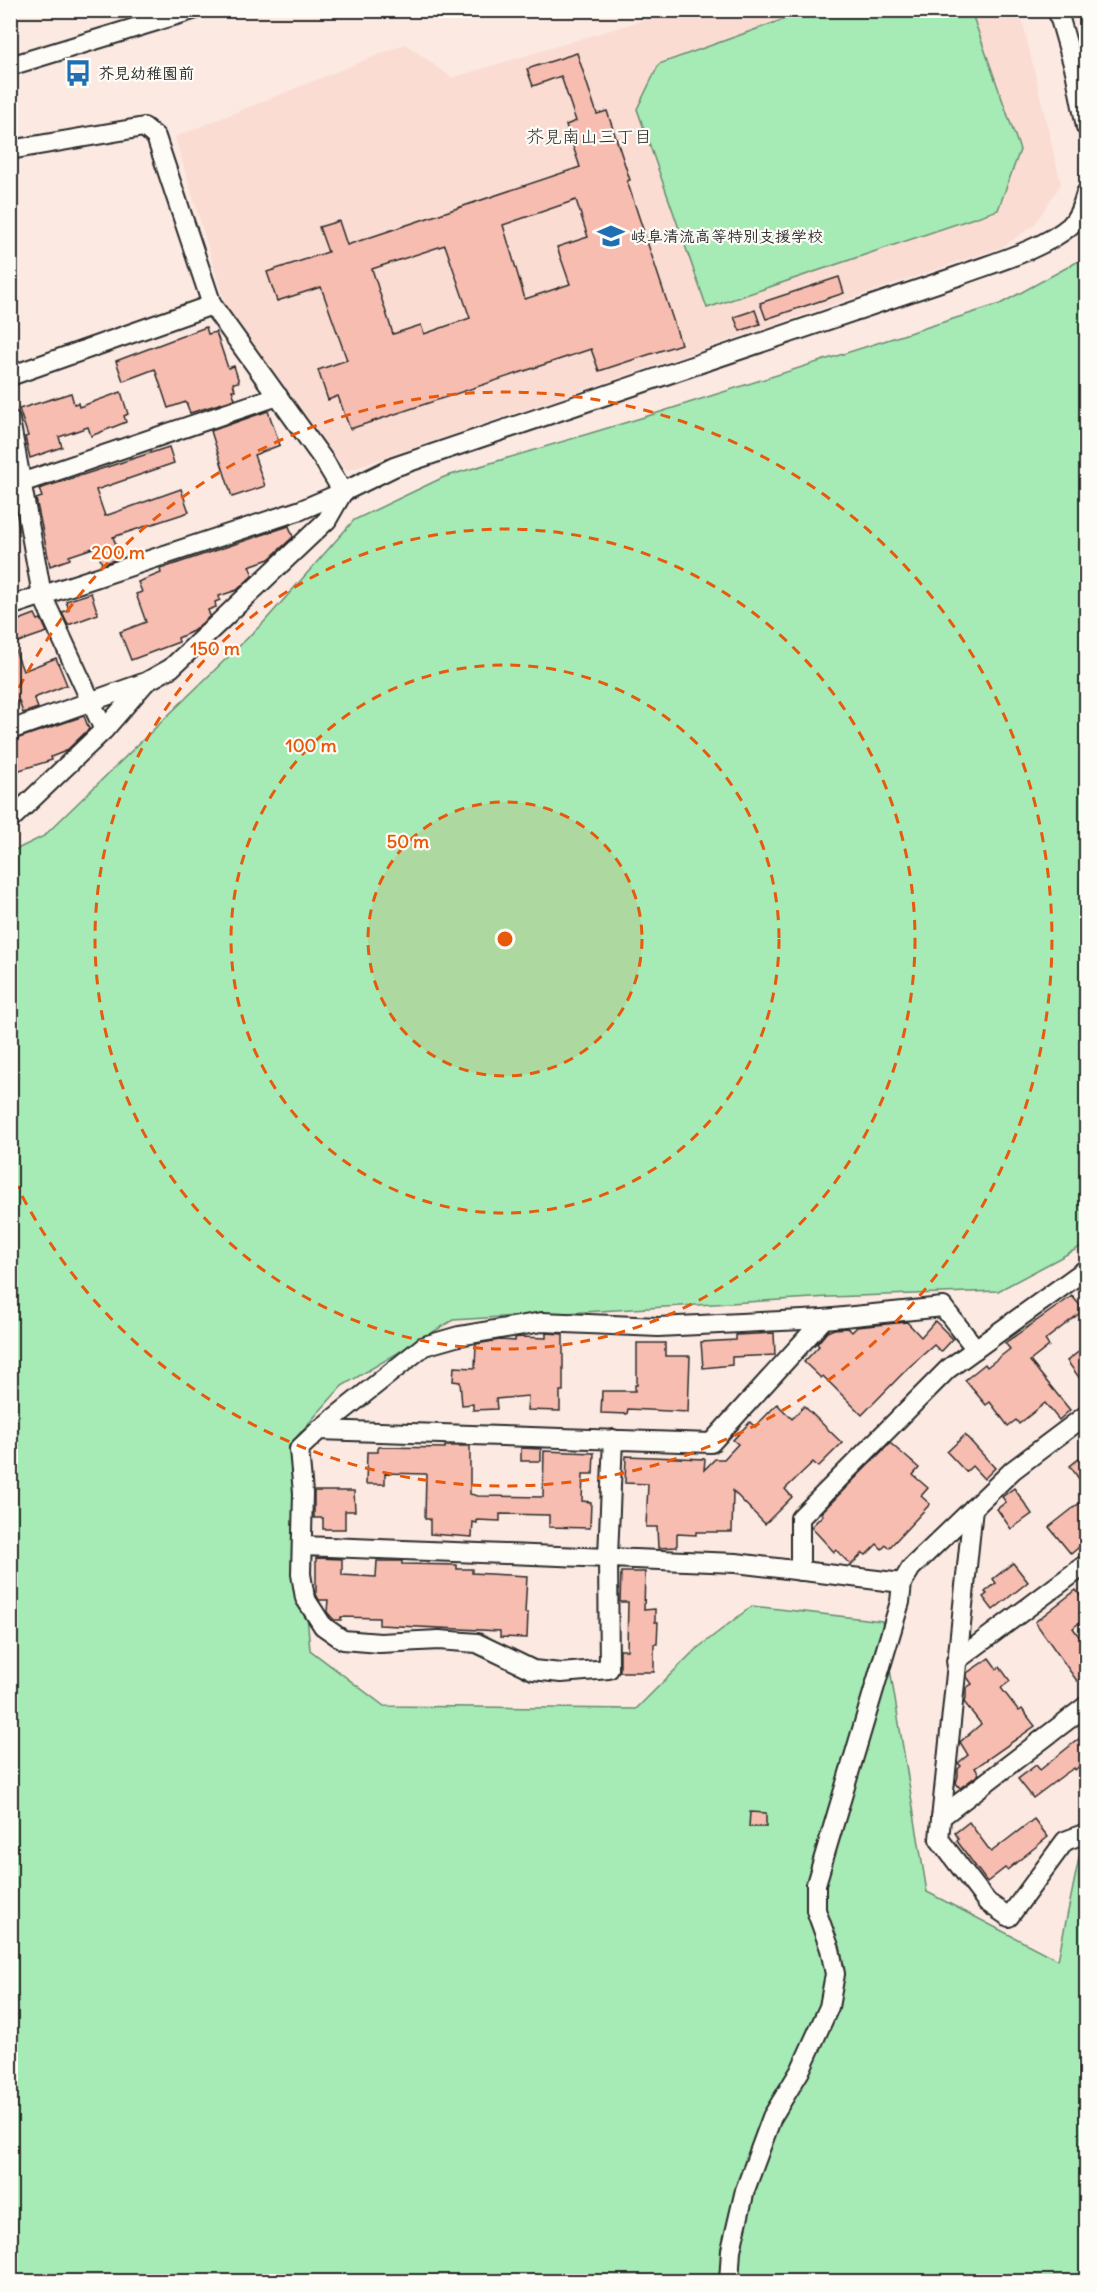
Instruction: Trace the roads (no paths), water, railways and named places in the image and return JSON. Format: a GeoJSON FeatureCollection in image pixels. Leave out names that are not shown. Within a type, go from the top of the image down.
{"type":"FeatureCollection","features":[{"type":"Feature","properties":{"kind":"street"},"geometry":{"type":"LineString","coordinates":[[10,66],[194,10]]}},
{"type":"Feature","properties":{"kind":"street"},"geometry":{"type":"LineString","coordinates":[[1061,10],[1058,12],[1075,71],[1086,127]]}},
{"type":"Feature","properties":{"kind":"street"},"geometry":{"type":"LineString","coordinates":[[10,150],[144,127],[156,137],[212,305],[325,462],[343,492]]}},
{"type":"Feature","properties":{"kind":"street"},"geometry":{"type":"LineString","coordinates":[[10,606],[301,510],[394,467],[958,276],[1035,247],[1070,225],[1081,210],[1086,193]]}},
{"type":"Feature","properties":{"kind":"street"},"geometry":{"type":"LineString","coordinates":[[10,376],[212,305]]}},
{"type":"Feature","properties":{"kind":"street"},"geometry":{"type":"LineString","coordinates":[[16,485],[278,396]]}},
{"type":"Feature","properties":{"kind":"street"},"geometry":{"type":"LineString","coordinates":[[10,420],[16,485],[42,595],[104,730]]}},
{"type":"Feature","properties":{"kind":"street"},"geometry":{"type":"LineString","coordinates":[[10,730],[146,682],[171,668],[327,520],[343,492]]}},
{"type":"Feature","properties":{"kind":"street"},"geometry":{"type":"LineString","coordinates":[[10,820],[104,730],[146,682]]}},
{"type":"Feature","properties":{"kind":"street"},"geometry":{"type":"LineString","coordinates":[[800,1571],[800,1518],[948,1368],[1085,1270],[1086,1272]]}},
{"type":"Feature","properties":{"kind":"street"},"geometry":{"type":"LineString","coordinates":[[613,1439],[608,1556],[609,1669],[561,1673],[533,1670],[477,1643],[439,1640],[380,1643],[343,1640],[323,1626],[305,1598],[301,1574],[303,1492],[299,1449],[319,1430],[424,1346],[459,1336],[542,1322],[658,1327],[824,1319],[943,1307],[976,1349]]}},
{"type":"Feature","properties":{"kind":"street"},"geometry":{"type":"LineString","coordinates":[[319,1430],[711,1443],[824,1319]]}},
{"type":"Feature","properties":{"kind":"street"},"geometry":{"type":"LineString","coordinates":[[729,2282],[731,2250],[745,2190],[772,2117],[800,2072],[829,2007],[835,1974],[830,1949],[816,1910],[816,1884],[900,1602],[902,1583],[911,1568],[1013,1470],[1086,1415]]}},
{"type":"Feature","properties":{"kind":"street"},"geometry":{"type":"LineString","coordinates":[[973,1508],[939,1839],[987,1902],[1009,1917],[1065,1842],[1086,1833]]}},
{"type":"Feature","properties":{"kind":"street"},"geometry":{"type":"LineString","coordinates":[[303,1546],[608,1556],[736,1563],[902,1583]]}},
{"type":"Feature","properties":{"kind":"street"},"geometry":{"type":"LineString","coordinates":[[956,1660],[1086,1564]]}},
{"type":"Feature","properties":{"kind":"street"},"geometry":{"type":"LineString","coordinates":[[941,1817],[1086,1706]]}},
{"type":"Feature","properties":{"kind":"place","name":"芥見幼稚園前"},"geometry":{"type":"Point","coordinates":[78,73]}},
{"type":"Feature","properties":{"kind":"place","name":"岐阜清流高等特別支援学校"},"geometry":{"type":"Point","coordinates":[611,236]}},
{"type":"Feature","properties":{"kind":"district","name":"芥見南山三丁目"},"geometry":{"type":"Point","coordinates":[589,136]}}]}
